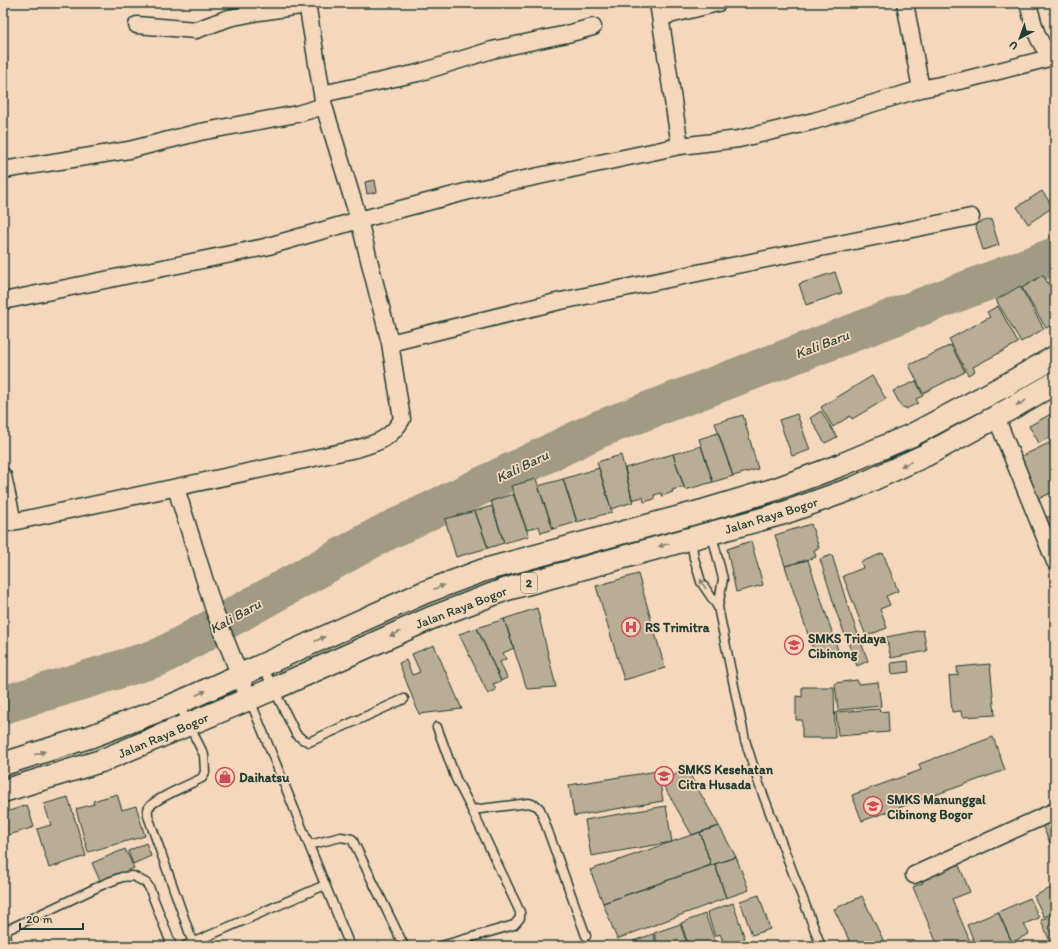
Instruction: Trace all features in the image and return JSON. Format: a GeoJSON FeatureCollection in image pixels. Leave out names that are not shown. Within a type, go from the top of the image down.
{"type":"FeatureCollection","features":[{"type":"Feature","properties":{"kind":"highway","name":"Jalan Raya Bogor"},"geometry":{"type":"LineString","coordinates":[[3,764],[92,736],[178,703],[423,593],[484,570],[706,510],[776,489],[841,465],[912,435],[1055,357]]}},
{"type":"Feature","properties":{"kind":"highway","name":"Jalan Raya Bogor"},"geometry":{"type":"LineString","coordinates":[[3,791],[101,761],[273,689],[431,618],[504,590],[784,513],[854,488],[926,455],[1055,383]]}},
{"type":"Feature","properties":{"kind":"highway"},"geometry":{"type":"LineString","coordinates":[[706,510],[711,532]]}},
{"type":"Feature","properties":{"kind":"highway"},"geometry":{"type":"LineString","coordinates":[[684,515],[690,538]]}},
{"type":"Feature","properties":{"kind":"street"},"geometry":{"type":"LineString","coordinates":[[680,146],[659,10],[718,3]]}},
{"type":"Feature","properties":{"kind":"street"},"geometry":{"type":"LineString","coordinates":[[906,3],[921,89]]}},
{"type":"Feature","properties":{"kind":"street"},"geometry":{"type":"LineString","coordinates":[[1028,3],[1038,36],[1044,49],[1054,57]]}},
{"type":"Feature","properties":{"kind":"street"},"geometry":{"type":"LineString","coordinates":[[3,476],[8,523],[356,449],[390,436],[402,419],[390,343],[359,220],[323,100],[307,4],[229,18],[196,30],[137,25]]}},
{"type":"Feature","properties":{"kind":"street"},"geometry":{"type":"LineString","coordinates":[[3,170],[129,150],[200,132],[297,114],[323,100],[410,74],[492,50],[593,27]]}},
{"type":"Feature","properties":{"kind":"street"},"geometry":{"type":"LineString","coordinates":[[3,301],[265,247],[473,190],[680,146],[739,139],[814,121],[921,89],[964,80],[1054,57]]}},
{"type":"Feature","properties":{"kind":"street"},"geometry":{"type":"LineString","coordinates":[[390,343],[556,302],[971,217]]}},
{"type":"Feature","properties":{"kind":"street"},"geometry":{"type":"LineString","coordinates":[[996,417],[1004,441],[1055,562]]}},
{"type":"Feature","properties":{"kind":"street"},"geometry":{"type":"LineString","coordinates":[[176,488],[214,610],[249,699]]}},
{"type":"Feature","properties":{"kind":"street"},"geometry":{"type":"LineString","coordinates":[[914,875],[1055,811]]}},
{"type":"Feature","properties":{"kind":"lane"},"geometry":{"type":"LineString","coordinates":[[711,532],[723,579],[718,607],[746,740],[759,784],[820,946]]}},
{"type":"Feature","properties":{"kind":"lane"},"geometry":{"type":"LineString","coordinates":[[690,538],[701,582],[718,607]]}},
{"type":"Feature","properties":{"kind":"lane"},"geometry":{"type":"LineString","coordinates":[[262,664],[296,734],[302,739],[310,742],[404,699]]}},
{"type":"Feature","properties":{"kind":"lane"},"geometry":{"type":"LineString","coordinates":[[249,699],[350,946]]}},
{"type":"Feature","properties":{"kind":"lane"},"geometry":{"type":"LineString","coordinates":[[178,703],[204,755],[204,772],[202,778],[149,806],[148,816],[190,945],[325,885]]}},
{"type":"Feature","properties":{"kind":"lane"},"geometry":{"type":"LineString","coordinates":[[437,727],[456,779],[520,912],[520,918],[514,924],[441,946]]}},
{"type":"Feature","properties":{"kind":"lane"},"geometry":{"type":"LineString","coordinates":[[472,810],[528,803],[537,806],[540,809],[586,936]]}},
{"type":"Feature","properties":{"kind":"lane"},"geometry":{"type":"LineString","coordinates":[[309,845],[341,837],[352,839],[404,946]]}},
{"type":"Feature","properties":{"kind":"lane"},"geometry":{"type":"LineString","coordinates":[[7,946],[5,935],[7,930],[104,884],[122,877],[133,876],[146,882],[172,946]]}},
{"type":"Feature","properties":{"kind":"building"},"geometry":{"type":"Polygon","coordinates":[[[375,180],[377,192],[367,194],[365,182],[375,180]]]}},
{"type":"Feature","properties":{"kind":"building"},"geometry":{"type":"Polygon","coordinates":[[[1042,191],[1053,207],[1028,224],[1017,207],[1042,191]]]}},
{"type":"Feature","properties":{"kind":"building"},"geometry":{"type":"Polygon","coordinates":[[[991,219],[999,245],[983,250],[975,224],[991,219]]]}},
{"type":"Feature","properties":{"kind":"building"},"geometry":{"type":"Polygon","coordinates":[[[835,272],[842,293],[806,305],[799,284],[835,272]]]}},
{"type":"Feature","properties":{"kind":"building"},"geometry":{"type":"Polygon","coordinates":[[[1043,275],[1055,295],[1055,323],[1046,328],[1022,288],[1043,275]]]}},
{"type":"Feature","properties":{"kind":"building"},"geometry":{"type":"Polygon","coordinates":[[[1020,286],[1044,329],[1021,342],[996,300],[1020,286]]]}},
{"type":"Feature","properties":{"kind":"building"},"geometry":{"type":"Polygon","coordinates":[[[998,306],[1018,343],[973,367],[975,371],[968,375],[949,339],[990,317],[987,312],[998,306]]]}},
{"type":"Feature","properties":{"kind":"building"},"geometry":{"type":"Polygon","coordinates":[[[951,345],[965,372],[923,393],[909,365],[951,345]]]}},
{"type":"Feature","properties":{"kind":"building"},"geometry":{"type":"Polygon","coordinates":[[[872,376],[886,399],[852,419],[850,416],[833,427],[821,407],[872,376]]]}},
{"type":"Feature","properties":{"kind":"building"},"geometry":{"type":"Polygon","coordinates":[[[916,381],[923,396],[916,399],[918,403],[906,409],[905,407],[902,408],[893,391],[916,381]]]}},
{"type":"Feature","properties":{"kind":"building"},"geometry":{"type":"Polygon","coordinates":[[[821,411],[837,437],[825,443],[810,418],[821,411]]]}},
{"type":"Feature","properties":{"kind":"building"},"geometry":{"type":"Polygon","coordinates":[[[797,414],[810,450],[792,456],[779,420],[797,414]]]}},
{"type":"Feature","properties":{"kind":"building"},"geometry":{"type":"Polygon","coordinates":[[[1051,414],[1055,422],[1055,452],[1048,438],[1039,443],[1029,426],[1051,414]]]}},
{"type":"Feature","properties":{"kind":"building"},"geometry":{"type":"Polygon","coordinates":[[[743,415],[758,469],[733,476],[715,423],[743,415]]]}},
{"type":"Feature","properties":{"kind":"building"},"geometry":{"type":"Polygon","coordinates":[[[718,433],[733,476],[713,482],[699,439],[718,433]]]}},
{"type":"Feature","properties":{"kind":"building"},"geometry":{"type":"Polygon","coordinates":[[[1049,443],[1055,455],[1055,491],[1036,500],[1016,459],[1049,443]]]}},
{"type":"Feature","properties":{"kind":"building"},"geometry":{"type":"Polygon","coordinates":[[[701,446],[713,482],[685,490],[673,454],[701,446]]]}},
{"type":"Feature","properties":{"kind":"building"},"geometry":{"type":"Polygon","coordinates":[[[673,454],[684,487],[672,490],[673,492],[662,496],[661,493],[654,495],[655,499],[644,502],[643,497],[632,500],[625,468],[673,454]]]}},
{"type":"Feature","properties":{"kind":"building"},"geometry":{"type":"Polygon","coordinates":[[[621,455],[633,502],[611,509],[597,462],[621,455]]]}},
{"type":"Feature","properties":{"kind":"building"},"geometry":{"type":"Polygon","coordinates":[[[599,468],[612,512],[577,522],[563,479],[599,468]]]}},
{"type":"Feature","properties":{"kind":"building"},"geometry":{"type":"Polygon","coordinates":[[[536,479],[553,529],[541,533],[539,526],[527,530],[511,486],[536,479]]]}},
{"type":"Feature","properties":{"kind":"building"},"geometry":{"type":"Polygon","coordinates":[[[563,479],[577,522],[553,529],[538,486],[563,479]]]}},
{"type":"Feature","properties":{"kind":"building"},"geometry":{"type":"Polygon","coordinates":[[[513,494],[529,536],[504,543],[491,501],[513,494]]]}},
{"type":"Feature","properties":{"kind":"building"},"geometry":{"type":"Polygon","coordinates":[[[492,506],[504,543],[488,548],[475,511],[492,506]]]}},
{"type":"Feature","properties":{"kind":"building"},"geometry":{"type":"Polygon","coordinates":[[[475,511],[488,548],[456,557],[445,519],[475,511]]]}},
{"type":"Feature","properties":{"kind":"building"},"geometry":{"type":"Polygon","coordinates":[[[1055,515],[1055,549],[1044,518],[1055,515]]]}},
{"type":"Feature","properties":{"kind":"building"},"geometry":{"type":"Polygon","coordinates":[[[811,524],[819,548],[814,550],[816,557],[785,566],[775,535],[811,524]]]}},
{"type":"Feature","properties":{"kind":"building"},"geometry":{"type":"Polygon","coordinates":[[[751,541],[763,585],[736,592],[727,549],[751,541]]]}},
{"type":"Feature","properties":{"kind":"building"},"geometry":{"type":"Polygon","coordinates":[[[883,553],[898,591],[886,596],[890,605],[880,609],[887,628],[866,636],[843,576],[863,568],[861,562],[883,553]]]}},
{"type":"Feature","properties":{"kind":"building"},"geometry":{"type":"Polygon","coordinates":[[[832,555],[849,610],[868,661],[857,666],[837,614],[820,559],[832,555]]]}},
{"type":"Feature","properties":{"kind":"building"},"geometry":{"type":"Polygon","coordinates":[[[808,560],[838,650],[816,658],[785,566],[808,560]]]}},
{"type":"Feature","properties":{"kind":"building","name":"RS Trimitra"},"geometry":{"type":"Polygon","coordinates":[[[638,574],[665,668],[624,680],[596,586],[638,574]]]}},
{"type":"Feature","properties":{"kind":"building"},"geometry":{"type":"Polygon","coordinates":[[[537,608],[556,687],[527,689],[504,619],[537,608]]]}},
{"type":"Feature","properties":{"kind":"building"},"geometry":{"type":"Polygon","coordinates":[[[504,619],[514,648],[503,653],[506,659],[500,662],[507,678],[501,681],[477,628],[504,619]]]}},
{"type":"Feature","properties":{"kind":"building"},"geometry":{"type":"Polygon","coordinates":[[[477,628],[501,681],[493,684],[496,690],[488,694],[459,634],[477,628]]]}},
{"type":"Feature","properties":{"kind":"building"},"geometry":{"type":"Polygon","coordinates":[[[923,630],[927,651],[891,658],[886,637],[923,630]]]}},
{"type":"Feature","properties":{"kind":"building"},"geometry":{"type":"Polygon","coordinates":[[[434,645],[462,709],[419,714],[399,663],[406,660],[412,675],[420,672],[412,654],[434,645]]]}},
{"type":"Feature","properties":{"kind":"building"},"geometry":{"type":"Polygon","coordinates":[[[908,661],[909,672],[892,674],[891,663],[908,661]]]}},
{"type":"Feature","properties":{"kind":"building"},"geometry":{"type":"Polygon","coordinates":[[[990,664],[995,715],[962,717],[961,711],[952,712],[949,676],[958,675],[957,667],[990,664]]]}},
{"type":"Feature","properties":{"kind":"building"},"geometry":{"type":"Polygon","coordinates":[[[857,680],[858,684],[878,682],[881,706],[838,710],[835,683],[857,680]]]}},
{"type":"Feature","properties":{"kind":"building"},"geometry":{"type":"Polygon","coordinates":[[[802,687],[834,687],[835,738],[802,738],[802,720],[796,720],[796,696],[802,697],[802,687]]]}},
{"type":"Feature","properties":{"kind":"building"},"geometry":{"type":"Polygon","coordinates":[[[879,709],[880,712],[888,711],[889,732],[838,736],[836,712],[879,709]]]}},
{"type":"Feature","properties":{"kind":"building"},"geometry":{"type":"Polygon","coordinates":[[[993,737],[1005,770],[862,821],[852,795],[921,770],[919,764],[993,737]]]}},
{"type":"Feature","properties":{"kind":"building"},"geometry":{"type":"Polygon","coordinates":[[[686,768],[719,826],[692,835],[662,783],[686,768]]]}},
{"type":"Feature","properties":{"kind":"building"},"geometry":{"type":"Polygon","coordinates":[[[658,771],[663,801],[574,816],[569,785],[658,771]]]}},
{"type":"Feature","properties":{"kind":"building"},"geometry":{"type":"Polygon","coordinates":[[[117,794],[122,810],[136,806],[145,836],[88,852],[76,809],[94,804],[93,801],[117,794]]]}},
{"type":"Feature","properties":{"kind":"building"},"geometry":{"type":"Polygon","coordinates":[[[68,797],[86,856],[49,868],[37,829],[51,825],[44,804],[68,797]]]}},
{"type":"Feature","properties":{"kind":"building"},"geometry":{"type":"Polygon","coordinates":[[[27,805],[34,827],[3,837],[3,813],[27,805]]]}},
{"type":"Feature","properties":{"kind":"building"},"geometry":{"type":"Polygon","coordinates":[[[666,806],[672,842],[591,856],[585,820],[666,806]]]}},
{"type":"Feature","properties":{"kind":"building"},"geometry":{"type":"Polygon","coordinates":[[[1055,819],[1055,854],[1042,825],[1055,819]]]}},
{"type":"Feature","properties":{"kind":"building"},"geometry":{"type":"Polygon","coordinates":[[[719,826],[736,857],[711,865],[700,832],[719,826]]]}},
{"type":"Feature","properties":{"kind":"building"},"geometry":{"type":"Polygon","coordinates":[[[700,832],[711,865],[603,903],[590,870],[700,832]]]}},
{"type":"Feature","properties":{"kind":"building"},"geometry":{"type":"Polygon","coordinates":[[[146,843],[151,856],[133,864],[128,851],[146,843]]]}},
{"type":"Feature","properties":{"kind":"building"},"geometry":{"type":"Polygon","coordinates":[[[125,849],[134,868],[101,883],[92,863],[125,849]]]}},
{"type":"Feature","properties":{"kind":"building"},"geometry":{"type":"Polygon","coordinates":[[[736,857],[749,890],[726,898],[715,864],[736,857]]]}},
{"type":"Feature","properties":{"kind":"building"},"geometry":{"type":"Polygon","coordinates":[[[956,858],[970,892],[952,899],[972,946],[938,946],[913,887],[923,883],[919,874],[956,858]]]}},
{"type":"Feature","properties":{"kind":"building"},"geometry":{"type":"Polygon","coordinates":[[[715,864],[726,898],[617,939],[603,903],[715,864]]]}},
{"type":"Feature","properties":{"kind":"building"},"geometry":{"type":"Polygon","coordinates":[[[1055,886],[1055,912],[1044,917],[1034,896],[1055,886]]]}},
{"type":"Feature","properties":{"kind":"building"},"geometry":{"type":"Polygon","coordinates":[[[759,895],[770,929],[752,935],[740,901],[759,895]]]}},
{"type":"Feature","properties":{"kind":"building"},"geometry":{"type":"Polygon","coordinates":[[[862,896],[886,946],[852,946],[834,909],[862,896]]]}},
{"type":"Feature","properties":{"kind":"building"},"geometry":{"type":"Polygon","coordinates":[[[1030,898],[1039,918],[1024,924],[1029,934],[1012,942],[998,912],[1030,898]]]}},
{"type":"Feature","properties":{"kind":"building"},"geometry":{"type":"Polygon","coordinates":[[[733,903],[745,939],[725,946],[720,934],[715,936],[707,912],[733,903]]]}},
{"type":"Feature","properties":{"kind":"building"},"geometry":{"type":"Polygon","coordinates":[[[998,912],[1012,942],[1002,946],[976,946],[967,925],[998,912]]]}},
{"type":"Feature","properties":{"kind":"building"},"geometry":{"type":"Polygon","coordinates":[[[705,914],[717,946],[695,946],[693,942],[688,944],[681,923],[705,914]]]}},
{"type":"Feature","properties":{"kind":"building"},"geometry":{"type":"Polygon","coordinates":[[[1055,914],[1055,940],[1050,942],[1041,920],[1055,914]]]}},
{"type":"Feature","properties":{"kind":"building"},"geometry":{"type":"Polygon","coordinates":[[[680,924],[688,946],[659,946],[654,933],[680,924]]]}},
{"type":"Feature","properties":{"kind":"building"},"geometry":{"type":"Polygon","coordinates":[[[653,934],[657,946],[635,946],[633,941],[653,934]]]}},
{"type":"Feature","properties":{"kind":"waterway","name":"Kali Baru"},"geometry":{"type":"LineString","coordinates":[[3,705],[160,657],[380,535],[597,430],[1055,256]]}},
{"type":"Feature","properties":{"kind":"place","name":"RS Trimitra"},"geometry":{"type":"Point","coordinates":[631,627]}},
{"type":"Feature","properties":{"kind":"place","name":"SMKS Tridaya Cibinong"},"geometry":{"type":"Point","coordinates":[794,645]}},
{"type":"Feature","properties":{"kind":"place","name":"SMKS Kesehatan Citra Husada"},"geometry":{"type":"Point","coordinates":[664,776]}},
{"type":"Feature","properties":{"kind":"place","name":"Daihatsu"},"geometry":{"type":"Point","coordinates":[225,777]}},
{"type":"Feature","properties":{"kind":"place","name":"SMKS Manunggal Cibinong Bogor"},"geometry":{"type":"Point","coordinates":[873,806]}}]}
